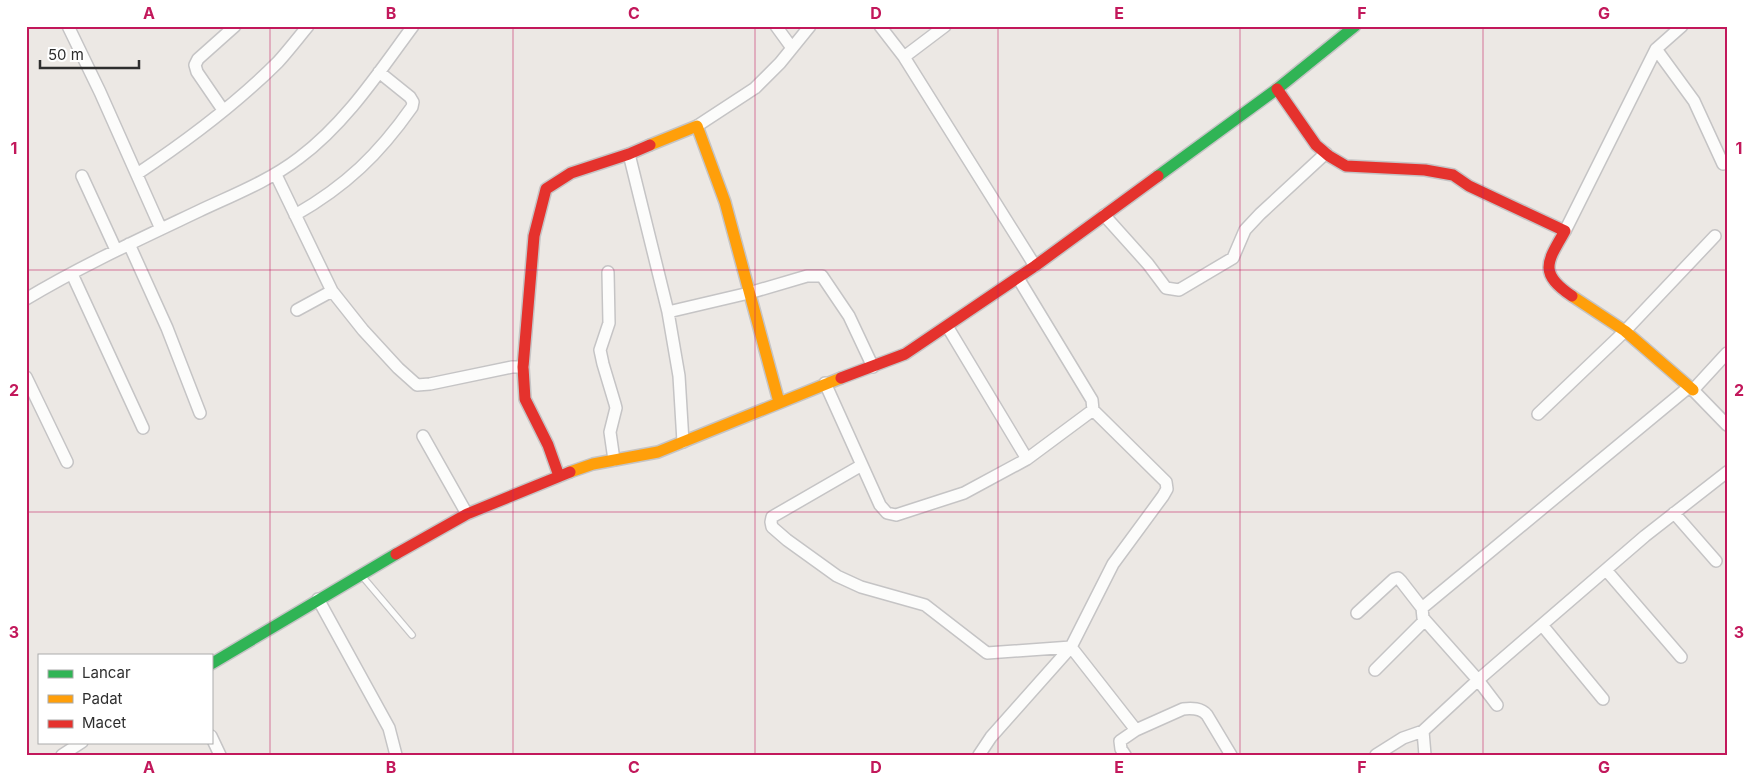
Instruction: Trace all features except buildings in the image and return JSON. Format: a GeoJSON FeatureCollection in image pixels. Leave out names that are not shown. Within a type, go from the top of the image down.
{"type":"FeatureCollection","features":[{"type":"Feature","properties":{"kind":"street"},"geometry":{"type":"LineString","coordinates":[[68,26],[100,92],[161,229]]}},
{"type":"Feature","properties":{"kind":"street"},"geometry":{"type":"LineString","coordinates":[[223,110],[197,72],[195,65],[198,59],[235,26]]}},
{"type":"Feature","properties":{"kind":"street"},"geometry":{"type":"LineString","coordinates":[[137,174],[157,161],[223,110],[278,61],[308,26]]}},
{"type":"Feature","properties":{"kind":"street"},"geometry":{"type":"LineString","coordinates":[[26,300],[128,244],[276,175],[300,158],[330,131],[379,72],[413,26]]}},
{"type":"Feature","properties":{"kind":"street"},"geometry":{"type":"LineString","coordinates":[[776,26],[792,48]]}},
{"type":"Feature","properties":{"kind":"street"},"geometry":{"type":"LineString","coordinates":[[559,476],[548,445],[525,398],[523,367],[534,236],[546,189],[571,172],[629,154],[697,126],[755,88],[780,63],[810,26]]}},
{"type":"Feature","properties":{"kind":"street"},"geometry":{"type":"LineString","coordinates":[[880,26],[904,57],[1035,266]]}},
{"type":"Feature","properties":{"kind":"street"},"geometry":{"type":"LineString","coordinates":[[904,57],[945,26]]}},
{"type":"Feature","properties":{"kind":"street"},"geometry":{"type":"LineString","coordinates":[[212,663],[318,599],[467,514],[593,464],[658,452],[779,402],[905,354],[1035,266],[1278,89],[1355,26]]}},
{"type":"Feature","properties":{"kind":"street"},"geometry":{"type":"LineString","coordinates":[[1682,26],[1656,49],[1547,271],[1550,279],[1557,286],[1625,331],[1691,389],[1727,425]]}},
{"type":"Feature","properties":{"kind":"street"},"geometry":{"type":"LineString","coordinates":[[1656,49],[1694,101],[1723,164]]}},
{"type":"Feature","properties":{"kind":"street"},"geometry":{"type":"LineString","coordinates":[[295,215],[328,196],[357,172],[412,107],[413,102],[410,98],[379,72]]}},
{"type":"Feature","properties":{"kind":"street"},"geometry":{"type":"LineString","coordinates":[[1278,89],[1316,145],[1346,166],[1425,170],[1453,175],[1469,186],[1565,231]]}},
{"type":"Feature","properties":{"kind":"street"},"geometry":{"type":"LineString","coordinates":[[697,126],[725,202],[779,402]]}},
{"type":"Feature","properties":{"kind":"street"},"geometry":{"type":"LineString","coordinates":[[1104,215],[1148,264],[1166,288],[1180,290],[1233,258],[1246,230],[1260,214],[1326,153]]}},
{"type":"Feature","properties":{"kind":"street"},"geometry":{"type":"LineString","coordinates":[[629,154],[668,312],[679,376],[684,442]]}},
{"type":"Feature","properties":{"kind":"street"},"geometry":{"type":"LineString","coordinates":[[276,175],[332,291],[363,330],[398,368],[417,385],[512,367],[523,367]]}},
{"type":"Feature","properties":{"kind":"street"},"geometry":{"type":"LineString","coordinates":[[82,176],[116,250]]}},
{"type":"Feature","properties":{"kind":"street"},"geometry":{"type":"LineString","coordinates":[[1538,414],[1625,331],[1715,236]]}},
{"type":"Feature","properties":{"kind":"street"},"geometry":{"type":"LineString","coordinates":[[128,244],[167,328],[200,413]]}},
{"type":"Feature","properties":{"kind":"street"},"geometry":{"type":"LineString","coordinates":[[608,272],[609,323],[600,350],[616,408],[610,432],[614,460]]}},
{"type":"Feature","properties":{"kind":"street"},"geometry":{"type":"LineString","coordinates":[[72,274],[142,428]]}},
{"type":"Feature","properties":{"kind":"street"},"geometry":{"type":"LineString","coordinates":[[668,312],[812,275],[822,276],[849,316],[872,367]]}},
{"type":"Feature","properties":{"kind":"street"},"geometry":{"type":"LineString","coordinates":[[979,755],[991,737],[1071,647],[1113,564],[1167,489],[1166,482],[1093,410],[1092,400],[1018,278]]}},
{"type":"Feature","properties":{"kind":"street"},"geometry":{"type":"LineString","coordinates":[[297,310],[332,291]]}},
{"type":"Feature","properties":{"kind":"street"},"geometry":{"type":"LineString","coordinates":[[947,326],[1027,459]]}},
{"type":"Feature","properties":{"kind":"street"},"geometry":{"type":"LineString","coordinates":[[1422,608],[1691,389],[1727,353]]}},
{"type":"Feature","properties":{"kind":"street"},"geometry":{"type":"LineString","coordinates":[[26,377],[67,462]]}},
{"type":"Feature","properties":{"kind":"street"},"geometry":{"type":"LineString","coordinates":[[825,384],[880,505],[887,513],[896,515],[964,493],[1027,459],[1093,410]]}},
{"type":"Feature","properties":{"kind":"street"},"geometry":{"type":"LineString","coordinates":[[423,436],[467,514]]}},
{"type":"Feature","properties":{"kind":"street"},"geometry":{"type":"LineString","coordinates":[[862,465],[772,517],[770,522],[772,527],[837,576],[861,587],[925,605],[987,653],[1071,647]]}},
{"type":"Feature","properties":{"kind":"street"},"geometry":{"type":"LineString","coordinates":[[1376,755],[1403,738],[1423,731],[1478,680],[1606,570],[1727,472]]}},
{"type":"Feature","properties":{"kind":"street"},"geometry":{"type":"LineString","coordinates":[[1674,513],[1716,561]]}},
{"type":"Feature","properties":{"kind":"street"},"geometry":{"type":"LineString","coordinates":[[1606,570],[1680,657]]}},
{"type":"Feature","properties":{"kind":"street"},"geometry":{"type":"LineString","coordinates":[[1357,612],[1394,578],[1398,578],[1422,608],[1422,615],[1425,620],[1478,680],[1497,705]]}},
{"type":"Feature","properties":{"kind":"street"},"geometry":{"type":"LineString","coordinates":[[318,599],[389,728],[396,755]]}},
{"type":"Feature","properties":{"kind":"street"},"geometry":{"type":"LineString","coordinates":[[1375,670],[1425,620]]}},
{"type":"Feature","properties":{"kind":"street"},"geometry":{"type":"LineString","coordinates":[[1542,625],[1603,699]]}},
{"type":"Feature","properties":{"kind":"street"},"geometry":{"type":"LineString","coordinates":[[1071,647],[1136,730]]}},
{"type":"Feature","properties":{"kind":"street"},"geometry":{"type":"LineString","coordinates":[[1125,755],[1121,749],[1120,742],[1136,730],[1183,709],[1204,711],[1231,755]]}},
{"type":"Feature","properties":{"kind":"street"},"geometry":{"type":"LineString","coordinates":[[1423,731],[1425,755]]}},
{"type":"Feature","properties":{"kind":"street"},"geometry":{"type":"LineString","coordinates":[[212,738],[220,755]]}},
{"type":"Feature","properties":{"kind":"street"},"geometry":{"type":"LineString","coordinates":[[62,755],[79,744]]}},
{"type":"Feature","properties":{"kind":"lane"},"geometry":{"type":"LineString","coordinates":[[361,574],[412,636]]}},
{"type":"Feature","properties":{"kind":"traffic: fast"},"geometry":{"type":"LineString","coordinates":[[1158,176],[1277,89],[1355,26]]}},
{"type":"Feature","properties":{"kind":"traffic: fast"},"geometry":{"type":"LineString","coordinates":[[212,663],[396,554]]}},
{"type":"Feature","properties":{"kind":"traffic: slow"},"geometry":{"type":"LineString","coordinates":[[650,145],[697,126],[725,202],[779,402]]}},
{"type":"Feature","properties":{"kind":"traffic: slow"},"geometry":{"type":"LineString","coordinates":[[1572,296],[1625,331],[1693,390]]}},
{"type":"Feature","properties":{"kind":"traffic: slow"},"geometry":{"type":"LineString","coordinates":[[570,472],[593,464],[658,452],[841,378]]}},
{"type":"Feature","properties":{"kind":"traffic: jam"},"geometry":{"type":"LineString","coordinates":[[1277,89],[1316,145],[1329,156],[1346,166],[1425,170],[1453,175],[1469,186],[1565,231],[1550,259],[1549,266],[1550,274],[1554,280],[1572,296]]}},
{"type":"Feature","properties":{"kind":"traffic: jam"},"geometry":{"type":"LineString","coordinates":[[559,476],[548,445],[525,399],[523,367],[534,236],[546,189],[571,173],[650,145]]}},
{"type":"Feature","properties":{"kind":"traffic: jam"},"geometry":{"type":"LineString","coordinates":[[841,378],[905,354],[1035,266],[1158,176]]}},
{"type":"Feature","properties":{"kind":"traffic: jam"},"geometry":{"type":"LineString","coordinates":[[396,554],[467,514],[570,472]]}}]}
